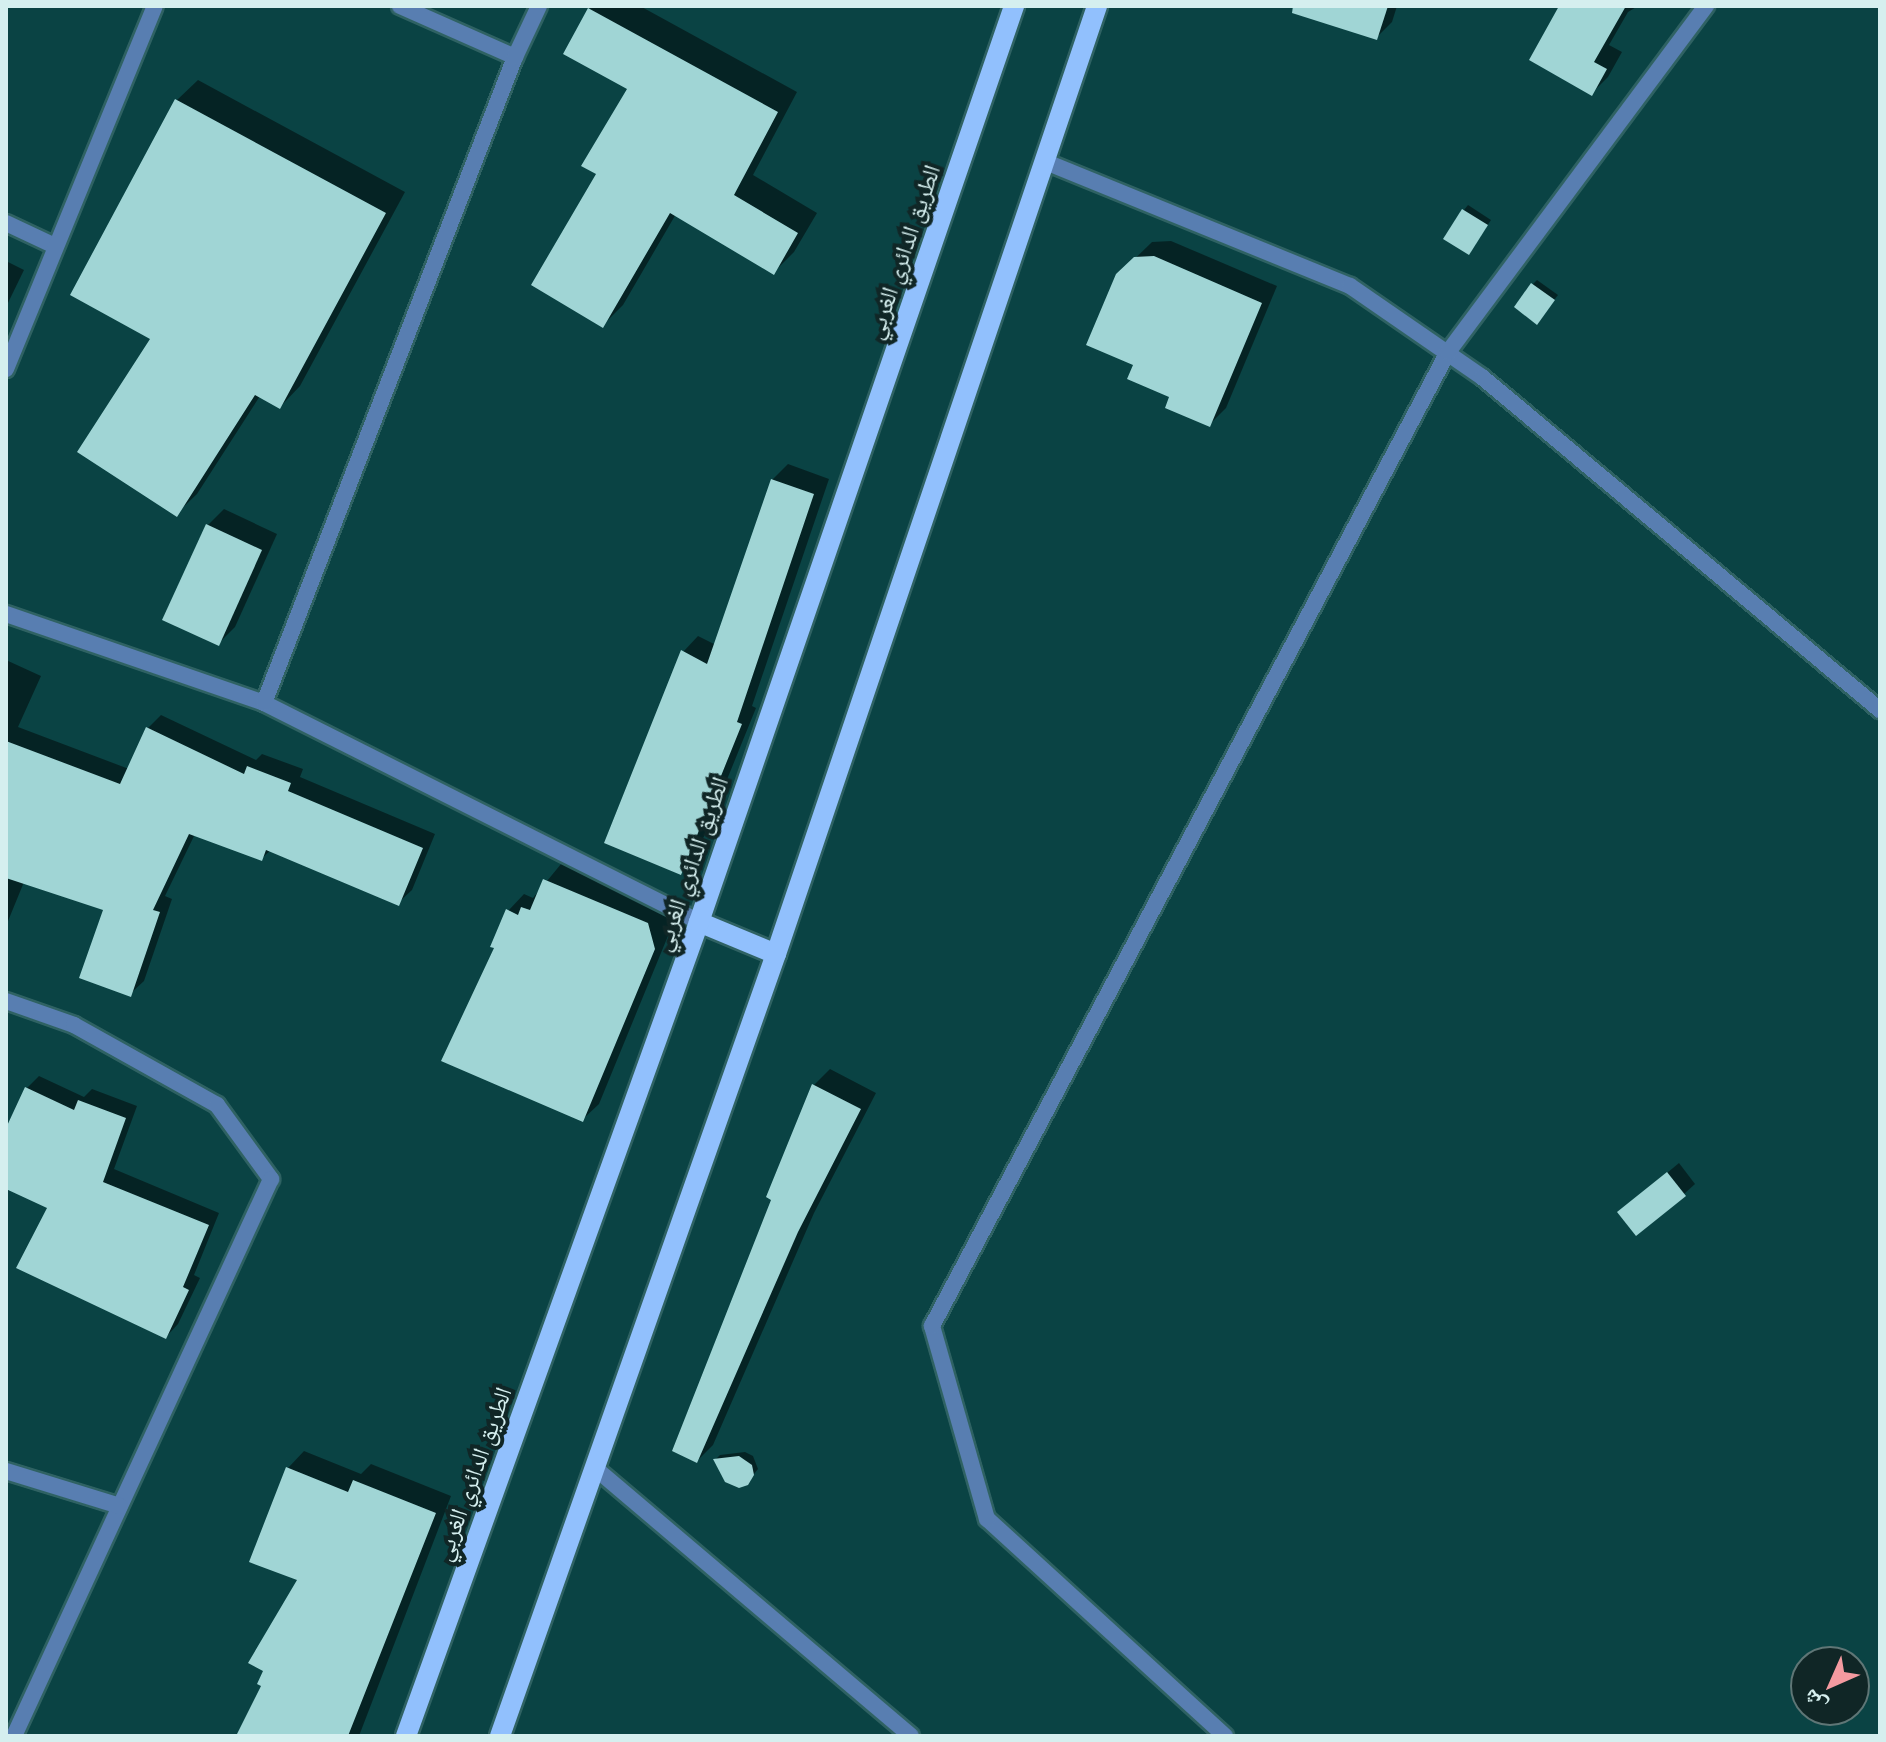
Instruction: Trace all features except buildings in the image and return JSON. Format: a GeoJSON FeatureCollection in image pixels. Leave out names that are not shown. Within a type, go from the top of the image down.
{"type":"FeatureCollection","features":[{"type":"Feature","properties":{"kind":"main road","name":"الطريق الدائري الغربي"},"geometry":{"type":"LineString","coordinates":[[406,1736],[699,922],[1014,6]]}},
{"type":"Feature","properties":{"kind":"main road"},"geometry":{"type":"LineString","coordinates":[[500,1736],[776,954],[1097,6]]}},
{"type":"Feature","properties":{"kind":"main road"},"geometry":{"type":"LineString","coordinates":[[699,922],[776,954]]}},
{"type":"Feature","properties":{"kind":"street"},"geometry":{"type":"LineString","coordinates":[[6,369],[155,6]]}},
{"type":"Feature","properties":{"kind":"street"},"geometry":{"type":"LineString","coordinates":[[400,6],[515,57]]}},
{"type":"Feature","properties":{"kind":"street"},"geometry":{"type":"LineString","coordinates":[[264,703],[515,57],[539,6]]}},
{"type":"Feature","properties":{"kind":"street"},"geometry":{"type":"LineString","coordinates":[[1225,1736],[987,1519],[932,1326],[1448,352],[1706,6]]}},
{"type":"Feature","properties":{"kind":"street"},"geometry":{"type":"LineString","coordinates":[[1046,162],[1350,286],[1482,377],[1880,710]]}},
{"type":"Feature","properties":{"kind":"street"},"geometry":{"type":"LineString","coordinates":[[6,223],[55,246]]}},
{"type":"Feature","properties":{"kind":"street"},"geometry":{"type":"LineString","coordinates":[[6,614],[264,703],[699,922]]}},
{"type":"Feature","properties":{"kind":"street"},"geometry":{"type":"LineString","coordinates":[[6,1001],[74,1025],[217,1105],[271,1179],[14,1736]]}},
{"type":"Feature","properties":{"kind":"street"},"geometry":{"type":"LineString","coordinates":[[595,1468],[911,1736]]}},
{"type":"Feature","properties":{"kind":"street"},"geometry":{"type":"LineString","coordinates":[[6,1471],[120,1506]]}}]}
